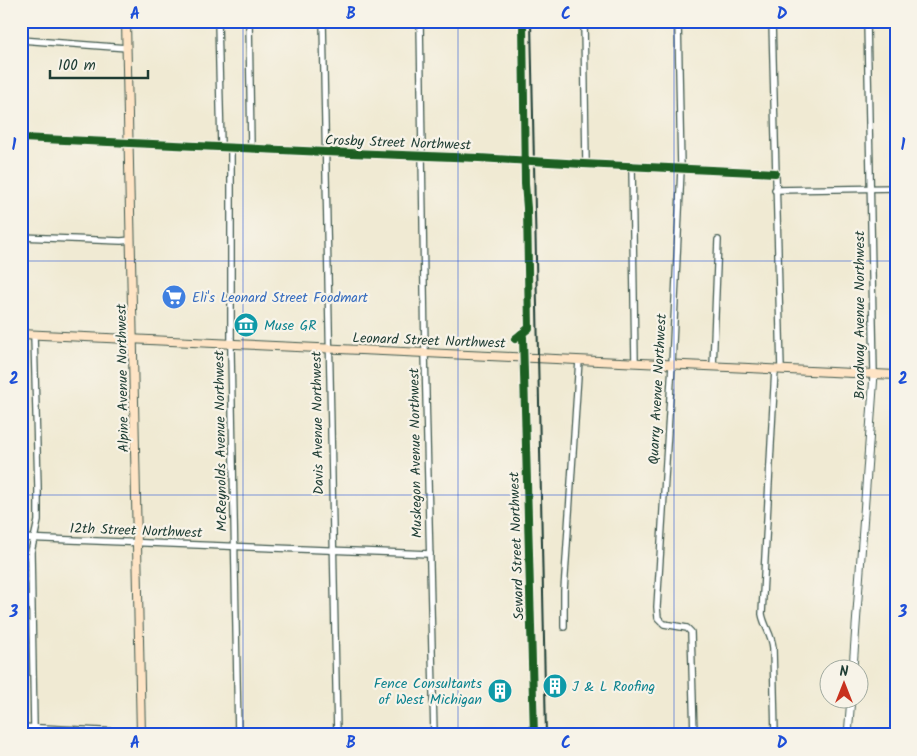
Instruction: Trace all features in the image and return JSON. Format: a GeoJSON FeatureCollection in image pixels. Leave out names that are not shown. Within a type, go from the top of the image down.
{"type":"FeatureCollection","features":[{"type":"Feature","properties":{"kind":"main road","name":"Alpine Avenue Northwest"},"geometry":{"type":"LineString","coordinates":[[126,21],[141,735]]}},
{"type":"Feature","properties":{"kind":"main road","name":"Leonard Street Northwest"},"geometry":{"type":"LineString","coordinates":[[21,334],[896,375]]}},
{"type":"Feature","properties":{"kind":"street"},"geometry":{"type":"LineString","coordinates":[[218,21],[221,147]]}},
{"type":"Feature","properties":{"kind":"street"},"geometry":{"type":"LineString","coordinates":[[249,21],[252,148]]}},
{"type":"Feature","properties":{"kind":"street","name":"Davis Avenue Northwest"},"geometry":{"type":"LineString","coordinates":[[323,21],[337,735]]}},
{"type":"Feature","properties":{"kind":"street","name":"Muskegon Avenue Northwest"},"geometry":{"type":"LineString","coordinates":[[420,21],[425,353],[434,735]]}},
{"type":"Feature","properties":{"kind":"street"},"geometry":{"type":"LineString","coordinates":[[584,21],[586,164]]}},
{"type":"Feature","properties":{"kind":"street","name":"Quarry Avenue Northwest"},"geometry":{"type":"LineString","coordinates":[[678,21],[681,169],[672,364],[657,607],[658,618],[664,624],[687,628],[691,632],[694,735]]}},
{"type":"Feature","properties":{"kind":"street"},"geometry":{"type":"LineString","coordinates":[[772,21],[778,369],[762,614],[771,636],[773,648],[775,735]]}},
{"type":"Feature","properties":{"kind":"street","name":"Broadway Avenue Northwest"},"geometry":{"type":"LineString","coordinates":[[854,658],[874,374],[867,21]]}},
{"type":"Feature","properties":{"kind":"street"},"geometry":{"type":"LineString","coordinates":[[21,40],[127,48]]}},
{"type":"Feature","properties":{"kind":"street","name":"Crosby Street Northwest"},"geometry":{"type":"LineString","coordinates":[[21,138],[775,173]]}},
{"type":"Feature","properties":{"kind":"street","name":"McReynolds Avenue Northwest"},"geometry":{"type":"LineString","coordinates":[[231,147],[231,343],[238,735]]}},
{"type":"Feature","properties":{"kind":"street"},"geometry":{"type":"LineString","coordinates":[[632,166],[635,363]]}},
{"type":"Feature","properties":{"kind":"street"},"geometry":{"type":"LineString","coordinates":[[775,190],[896,188]]}},
{"type":"Feature","properties":{"kind":"street"},"geometry":{"type":"LineString","coordinates":[[21,237],[131,240]]}},
{"type":"Feature","properties":{"kind":"street"},"geometry":{"type":"LineString","coordinates":[[713,367],[718,240]]}},
{"type":"Feature","properties":{"kind":"street"},"geometry":{"type":"LineString","coordinates":[[34,335],[38,488],[38,521],[31,552],[34,728]]}},
{"type":"Feature","properties":{"kind":"street","name":"Seward Street Northwest"},"geometry":{"type":"LineString","coordinates":[[523,357],[534,735]]}},
{"type":"Feature","properties":{"kind":"street"},"geometry":{"type":"LineString","coordinates":[[564,627],[564,591],[579,360]]}},
{"type":"Feature","properties":{"kind":"street","name":"12th Street Northwest"},"geometry":{"type":"LineString","coordinates":[[21,538],[333,552],[430,554]]}},
{"type":"Feature","properties":{"kind":"street"},"geometry":{"type":"LineString","coordinates":[[848,735],[850,708]]}},
{"type":"Feature","properties":{"kind":"street"},"geometry":{"type":"LineString","coordinates":[[21,728],[121,732],[134,735]]}},
{"type":"Feature","properties":{"kind":"railway"},"geometry":{"type":"LineString","coordinates":[[531,21],[546,735]]}},
{"type":"Feature","properties":{"kind":"cycle path"},"geometry":{"type":"LineString","coordinates":[[515,339],[529,328],[523,21]]}},
{"type":"Feature","properties":{"kind":"cycle path"},"geometry":{"type":"LineString","coordinates":[[21,138],[775,173]]}},
{"type":"Feature","properties":{"kind":"cycle path"},"geometry":{"type":"LineString","coordinates":[[521,334],[523,337],[534,735]]}},
{"type":"Feature","properties":{"kind":"place","name":"Eli's Leonard Street Foodmart"},"geometry":{"type":"Point","coordinates":[174,297]}},
{"type":"Feature","properties":{"kind":"place","name":"Muse GR"},"geometry":{"type":"Point","coordinates":[246,325]}},
{"type":"Feature","properties":{"kind":"place","name":"J & L Roofing"},"geometry":{"type":"Point","coordinates":[555,686]}},
{"type":"Feature","properties":{"kind":"place","name":"Fence Consultants of West Michigan"},"geometry":{"type":"Point","coordinates":[500,691]}}]}
